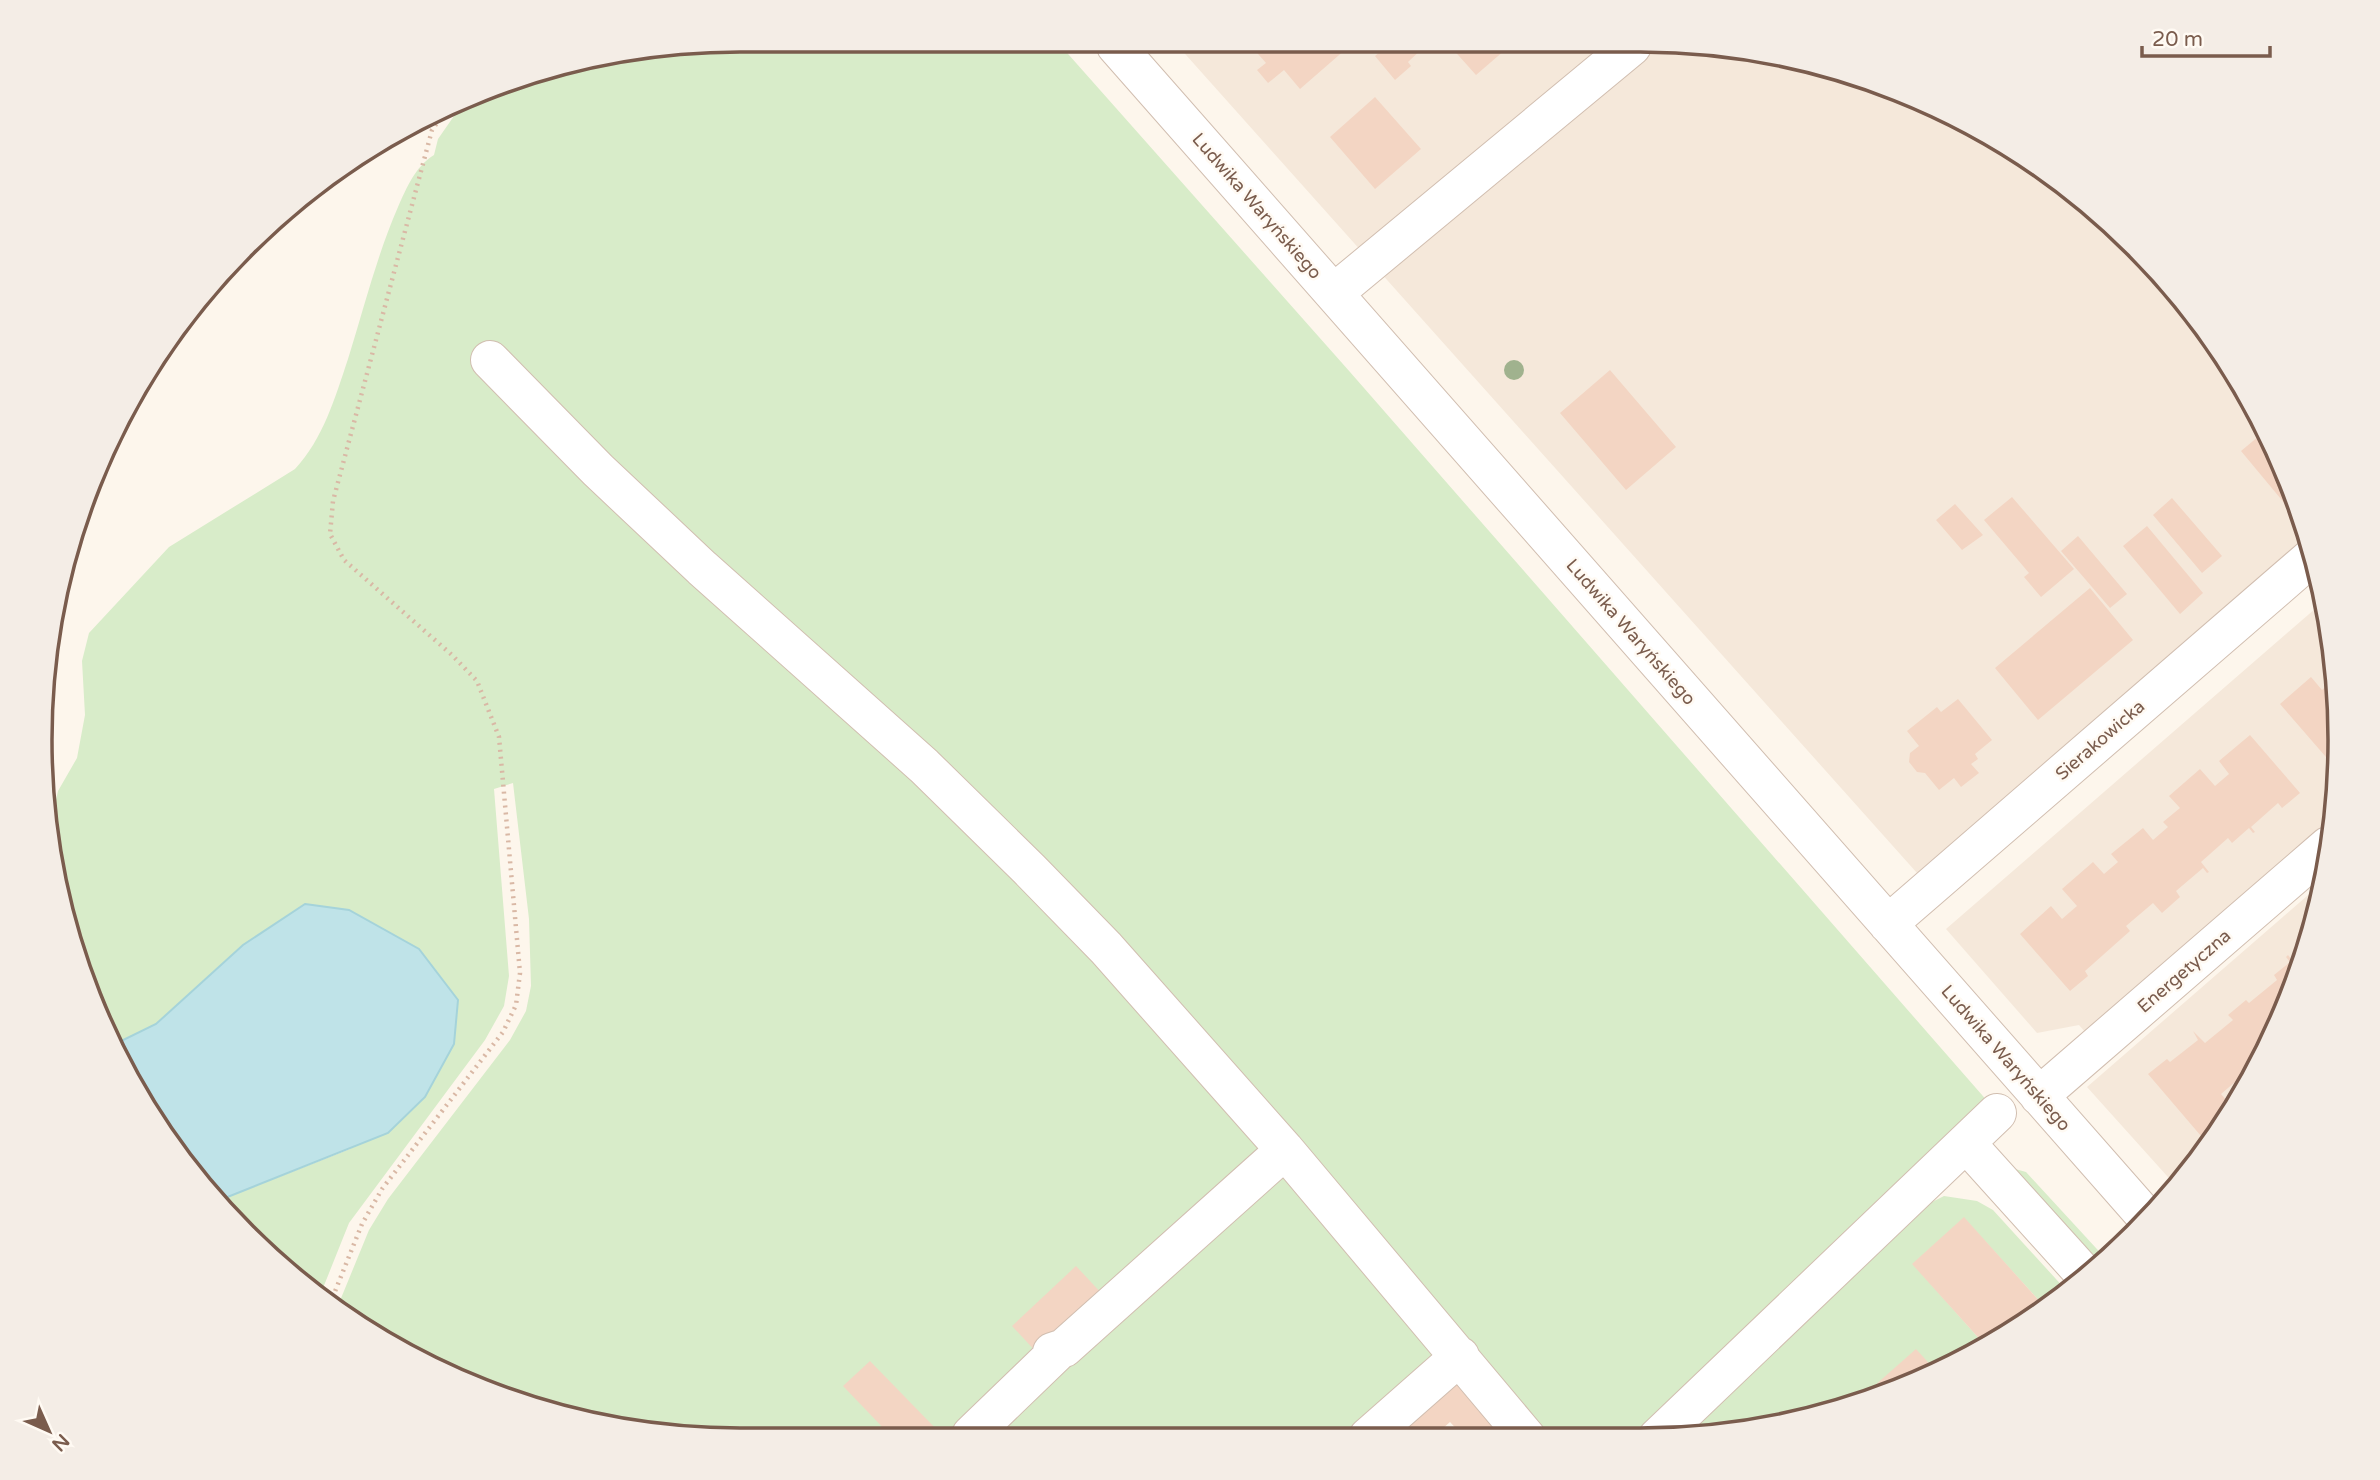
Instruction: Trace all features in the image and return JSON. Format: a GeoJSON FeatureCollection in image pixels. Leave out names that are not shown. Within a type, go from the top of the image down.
{"type":"FeatureCollection","features":[{"type":"Feature","properties":{"kind":"street","name":"Ludwika Waryńskiego"},"geometry":{"type":"LineString","coordinates":[[1121,52],[2140,1211]]}},
{"type":"Feature","properties":{"kind":"street"},"geometry":{"type":"LineString","coordinates":[[1334,293],[1625,52]]}},
{"type":"Feature","properties":{"kind":"street"},"geometry":{"type":"LineString","coordinates":[[490,360],[598,470],[702,568],[924,766],[1105,948],[1285,1150],[1519,1428]]}},
{"type":"Feature","properties":{"kind":"street","name":"Sierakowicka"},"geometry":{"type":"LineString","coordinates":[[1888,924],[2304,564]]}},
{"type":"Feature","properties":{"kind":"street","name":"Energetyczna"},"geometry":{"type":"LineString","coordinates":[[2039,1096],[2317,855]]}},
{"type":"Feature","properties":{"kind":"street"},"geometry":{"type":"LineString","coordinates":[[1669,1427],[1997,1113]]}},
{"type":"Feature","properties":{"kind":"street"},"geometry":{"type":"LineString","coordinates":[[1966,1143],[2079,1268]]}},
{"type":"Feature","properties":{"kind":"street"},"geometry":{"type":"LineString","coordinates":[[978,1428],[1055,1352],[1285,1150]]}},
{"type":"Feature","properties":{"kind":"street"},"geometry":{"type":"LineString","coordinates":[[1378,1428],[1460,1356]]}},
{"type":"Feature","properties":{"kind":"path"},"geometry":{"type":"LineString","coordinates":[[334,1294],[362,1224],[383,1189],[503,1032],[516,1004],[520,972],[499,737],[477,681],[452,655],[344,560],[330,534],[333,501],[432,130],[437,122]]}},
{"type":"Feature","properties":{"kind":"shaded area"},"geometry":{"type":"Polygon","coordinates":[[[1183,52],[1640,52],[1730,58],[1818,76],[1861,89],[1944,123],[2022,168],[2093,223],[2157,287],[2212,358],[2235,396],[2275,477],[2299,544],[1917,873],[1183,52]]]}},
{"type":"Feature","properties":{"kind":"shaded area"},"geometry":{"type":"Polygon","coordinates":[[[2315,609],[2322,650],[2328,740],[2322,828],[2086,1033],[2079,1025],[2037,1033],[1946,929],[2315,609]]]}},
{"type":"Feature","properties":{"kind":"shaded area"},"geometry":{"type":"Polygon","coordinates":[[[2309,894],[2291,961],[2257,1044],[2212,1122],[2169,1178],[2087,1087],[2309,894]]]}},
{"type":"Feature","properties":{"kind":"green space"},"geometry":{"type":"Polygon","coordinates":[[[740,52],[1066,52],[1989,1103],[1642,1428],[1539,1428],[1164,1001],[996,855],[1267,1152],[968,1428],[740,1428],[650,1422],[606,1414],[519,1391],[477,1375],[436,1357],[358,1312],[341,1299],[369,1230],[388,1199],[510,1040],[526,1011],[531,986],[529,919],[513,783],[494,789],[509,976],[504,1006],[485,1040],[349,1223],[323,1287],[287,1257],[227,1197],[350,1149],[425,1097],[454,1044],[458,1000],[243,945],[156,1024],[122,1041],[89,961],[76,918],[58,830],[55,802],[58,791],[77,758],[85,715],[82,661],[89,633],[169,547],[295,469],[305,457],[321,431],[333,403],[390,225],[412,178],[434,155],[438,139],[455,115],[477,105],[562,76],[650,58],[740,52]]]}},
{"type":"Feature","properties":{"kind":"green space"},"geometry":{"type":"Polygon","coordinates":[[[2001,1165],[2026,1172],[2099,1251],[2092,1257],[2001,1165]]]}},
{"type":"Feature","properties":{"kind":"green space"},"geometry":{"type":"Polygon","coordinates":[[[1281,1168],[1446,1359],[1370,1428],[989,1428],[1281,1168]]]}},
{"type":"Feature","properties":{"kind":"green space"},"geometry":{"type":"Polygon","coordinates":[[[1944,1196],[1977,1201],[1993,1210],[2060,1284],[2038,1300],[1964,1218],[1913,1264],[1979,1338],[1944,1357],[1861,1391],[1774,1414],[1698,1425],[1932,1202],[1944,1196]]]}},
{"type":"Feature","properties":{"kind":"water"},"geometry":{"type":"Polygon","coordinates":[[[305,904],[349,910],[419,949],[458,1000],[454,1044],[425,1097],[388,1133],[227,1197],[168,1122],[122,1041],[156,1024],[243,945],[305,904]]]}},
{"type":"Feature","properties":{"kind":"building"},"geometry":{"type":"Polygon","coordinates":[[[1256,52],[1343,52],[1300,89],[1284,70],[1268,83],[1257,70],[1266,63],[1256,52]]]}},
{"type":"Feature","properties":{"kind":"building"},"geometry":{"type":"Polygon","coordinates":[[[1380,52],[1419,52],[1408,62],[1411,66],[1395,80],[1375,56],[1380,52]]]}},
{"type":"Feature","properties":{"kind":"building"},"geometry":{"type":"Polygon","coordinates":[[[1455,52],[1503,52],[1476,75],[1455,52]]]}},
{"type":"Feature","properties":{"kind":"building"},"geometry":{"type":"Polygon","coordinates":[[[1375,97],[1421,149],[1375,189],[1330,137],[1375,97]]]}},
{"type":"Feature","properties":{"kind":"building"},"geometry":{"type":"Polygon","coordinates":[[[1610,370],[1676,447],[1626,490],[1560,413],[1610,370]]]}},
{"type":"Feature","properties":{"kind":"building"},"geometry":{"type":"Polygon","coordinates":[[[2258,437],[2285,504],[2241,451],[2258,437]]]}},
{"type":"Feature","properties":{"kind":"building"},"geometry":{"type":"Polygon","coordinates":[[[2012,497],[2074,569],[2041,597],[2024,577],[2029,573],[1984,520],[2012,497]]]}},
{"type":"Feature","properties":{"kind":"building"},"geometry":{"type":"Polygon","coordinates":[[[2172,498],[2222,556],[2202,573],[2153,515],[2172,498]]]}},
{"type":"Feature","properties":{"kind":"building"},"geometry":{"type":"Polygon","coordinates":[[[1955,504],[1983,535],[1962,550],[1936,520],[1955,504]]]}},
{"type":"Feature","properties":{"kind":"building"},"geometry":{"type":"Polygon","coordinates":[[[2147,526],[2203,593],[2180,614],[2123,546],[2147,526]]]}},
{"type":"Feature","properties":{"kind":"building"},"geometry":{"type":"Polygon","coordinates":[[[2078,536],[2127,594],[2110,608],[2061,551],[2078,536]]]}},
{"type":"Feature","properties":{"kind":"building"},"geometry":{"type":"Polygon","coordinates":[[[2090,588],[2133,640],[2038,720],[1995,668],[2090,588]]]}},
{"type":"Feature","properties":{"kind":"building"},"geometry":{"type":"Polygon","coordinates":[[[2311,677],[2322,690],[2325,687],[2327,758],[2280,704],[2311,677]]]}},
{"type":"Feature","properties":{"kind":"building"},"geometry":{"type":"Polygon","coordinates":[[[1958,699],[1992,740],[1975,754],[1978,759],[1971,764],[1979,773],[1961,787],[1954,778],[1939,790],[1925,773],[1917,772],[1909,762],[1910,753],[1919,746],[1907,731],[1937,707],[1941,712],[1958,699]]]}},
{"type":"Feature","properties":{"kind":"building"},"geometry":{"type":"Polygon","coordinates":[[[2250,735],[2300,793],[2282,808],[2278,803],[2251,827],[2255,832],[2249,828],[2232,843],[2228,838],[2201,862],[2209,872],[2203,868],[2176,891],[2180,897],[2162,913],[2153,903],[2126,926],[2130,931],[2085,971],[2088,976],[2070,991],[2020,934],[2051,906],[2062,919],[2077,906],[2062,889],[2093,862],[2104,874],[2118,862],[2111,854],[2143,828],[2153,840],[2168,827],[2163,822],[2180,808],[2169,796],[2200,769],[2215,786],[2229,774],[2219,761],[2250,735]]]}},
{"type":"Feature","properties":{"kind":"building"},"geometry":{"type":"Polygon","coordinates":[[[2288,955],[2292,958],[2275,1003],[2257,1044],[2236,1083],[2221,1094],[2226,1099],[2201,1136],[2148,1074],[2167,1059],[2170,1062],[2198,1040],[2193,1031],[2205,1043],[2233,1020],[2228,1015],[2246,1000],[2249,1003],[2277,980],[2274,975],[2290,962],[2286,957],[2288,955]]]}},
{"type":"Feature","properties":{"kind":"building"},"geometry":{"type":"Polygon","coordinates":[[[1964,1217],[2038,1300],[1979,1338],[1912,1264],[1964,1217]]]}},
{"type":"Feature","properties":{"kind":"building"},"geometry":{"type":"Polygon","coordinates":[[[1076,1266],[1105,1297],[1040,1356],[1012,1326],[1076,1266]]]}},
{"type":"Feature","properties":{"kind":"building"},"geometry":{"type":"Polygon","coordinates":[[[1916,1349],[1929,1363],[1903,1375],[1874,1386],[1916,1349]]]}},
{"type":"Feature","properties":{"kind":"building"},"geometry":{"type":"Polygon","coordinates":[[[870,1361],[935,1428],[883,1428],[843,1386],[870,1361]]]}},
{"type":"Feature","properties":{"kind":"building"},"geometry":{"type":"Polygon","coordinates":[[[1454,1382],[1493,1425],[1490,1428],[1456,1428],[1450,1422],[1443,1428],[1404,1428],[1454,1382]]]}}]}
